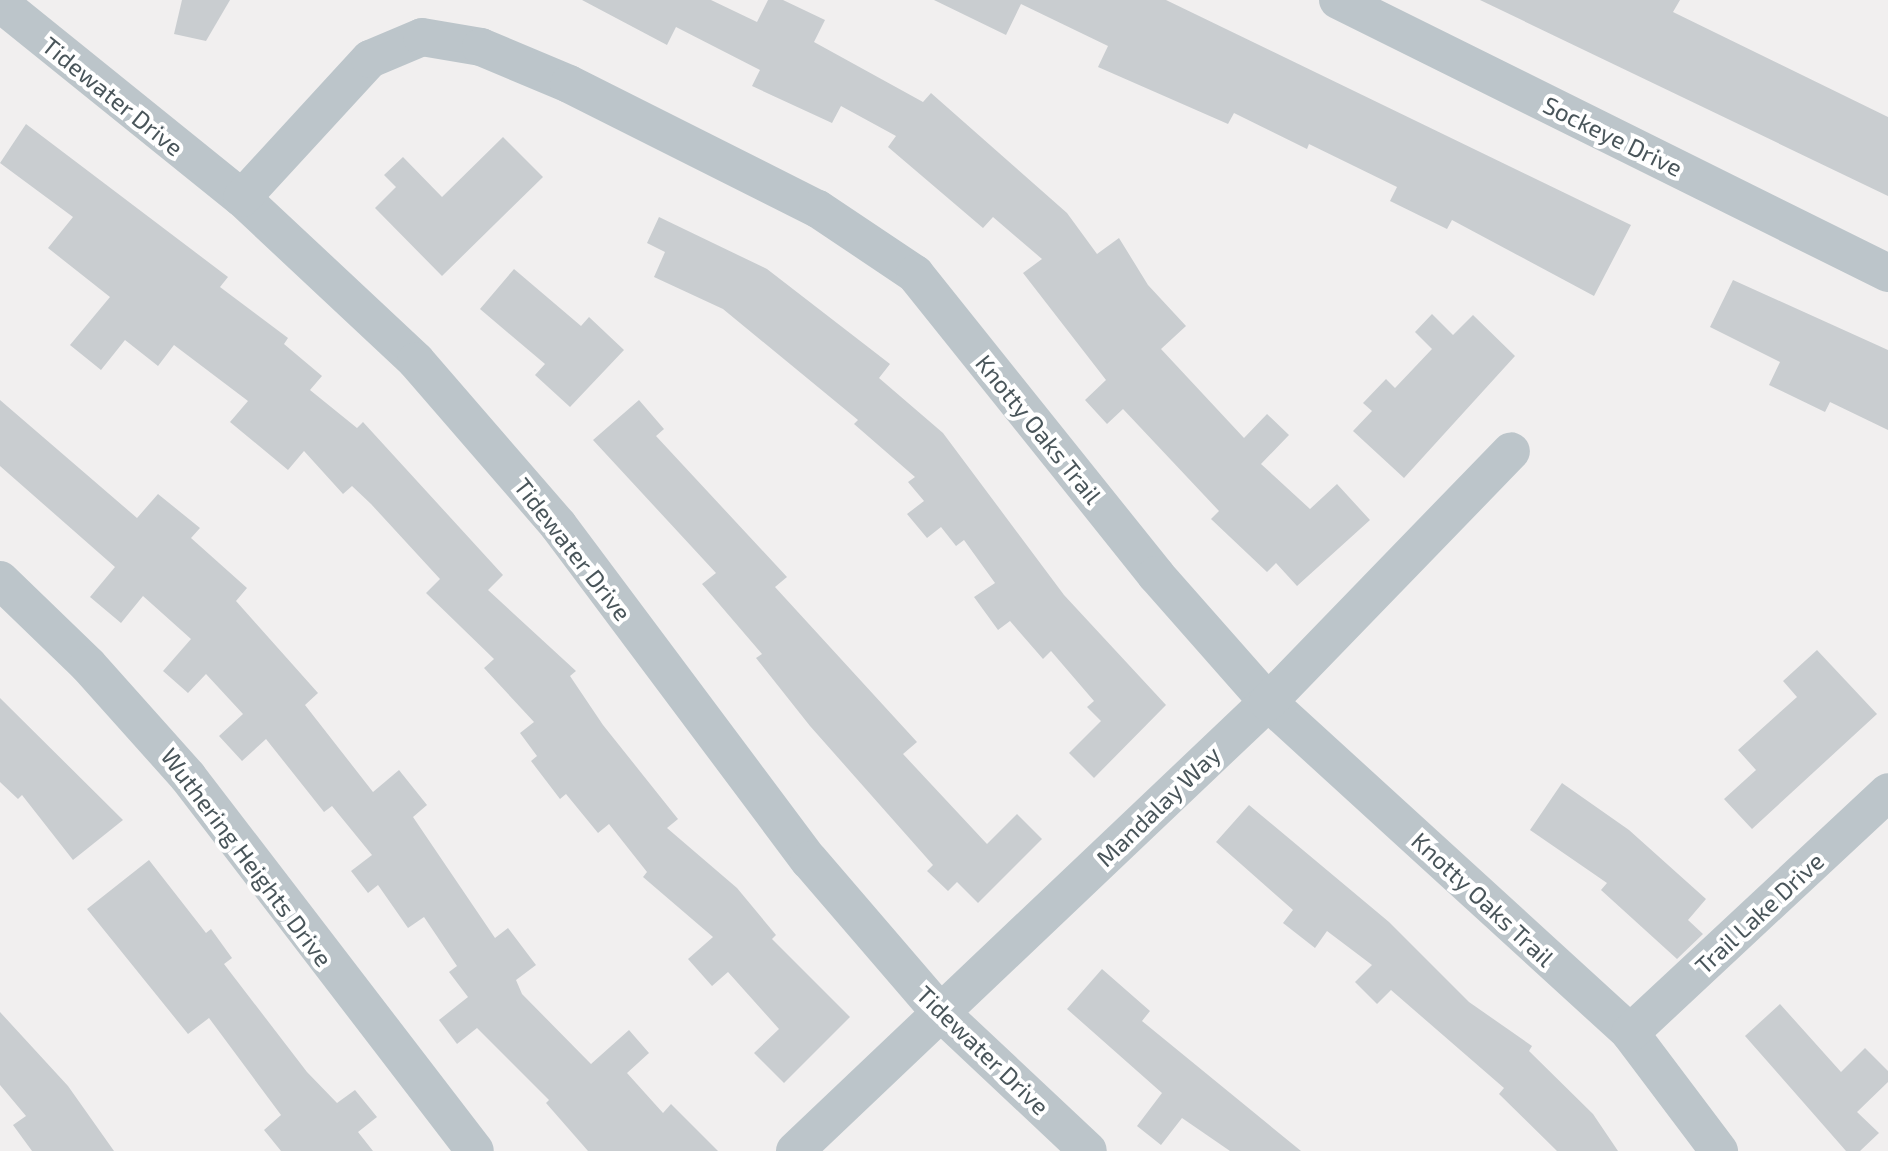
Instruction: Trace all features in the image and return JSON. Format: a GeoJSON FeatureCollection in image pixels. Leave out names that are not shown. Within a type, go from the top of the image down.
{"type":"FeatureCollection","features":[{"type":"Feature","properties":{"kind":"street","name":"Sockeye Drive"},"geometry":{"type":"LineString","coordinates":[[1338,0],[1888,273]]}},
{"type":"Feature","properties":{"kind":"street","name":"Tidewater Drive"},"geometry":{"type":"LineString","coordinates":[[0,3],[242,198],[416,361],[548,513],[809,860],[939,1011],[1088,1151]]}},
{"type":"Feature","properties":{"kind":"street","name":"Knotty Oaks Trail"},"geometry":{"type":"LineString","coordinates":[[242,198],[370,59],[422,37],[481,47],[569,84],[818,209],[915,274],[1156,575],[1268,702],[1630,1033],[1719,1151]]}},
{"type":"Feature","properties":{"kind":"street","name":"Mandalay Way"},"geometry":{"type":"LineString","coordinates":[[795,1151],[1268,702],[1511,451]]}},
{"type":"Feature","properties":{"kind":"street","name":"Wuthering Heights Drive"},"geometry":{"type":"LineString","coordinates":[[0,580],[88,665],[188,777],[475,1151]]}},
{"type":"Feature","properties":{"kind":"street","name":"Trail Lake Drive"},"geometry":{"type":"LineString","coordinates":[[1630,1033],[1888,792]]}},
{"type":"Feature","properties":{"kind":"building"},"geometry":{"type":"Polygon","coordinates":[[[182,0],[230,0],[206,41],[174,34],[182,0]]]}},
{"type":"Feature","properties":{"kind":"building"},"geometry":{"type":"Polygon","coordinates":[[[582,0],[711,0],[757,22],[768,0],[783,0],[825,20],[814,42],[923,102],[931,93],[1067,213],[1097,254],[1119,238],[1148,285],[1186,326],[1161,349],[1244,438],[1267,414],[1289,435],[1261,464],[1310,509],[1337,484],[1370,520],[1297,586],[1276,563],[1267,572],[1211,519],[1219,511],[1123,409],[1107,424],[1085,400],[1106,380],[1023,273],[1042,259],[993,217],[983,228],[888,147],[896,136],[841,106],[832,123],[752,86],[760,70],[676,27],[667,45],[582,0]]]}},
{"type":"Feature","properties":{"kind":"building"},"geometry":{"type":"Polygon","coordinates":[[[934,0],[1166,0],[1631,225],[1594,296],[1452,220],[1447,229],[1390,201],[1397,187],[1309,144],[1307,149],[1234,113],[1228,124],[1098,67],[1108,46],[1021,4],[1006,35],[934,0]]]}},
{"type":"Feature","properties":{"kind":"building"},"geometry":{"type":"Polygon","coordinates":[[[1480,0],[1680,0],[1673,12],[1888,117],[1888,196],[1480,0]]]}},
{"type":"Feature","properties":{"kind":"building"},"geometry":{"type":"Polygon","coordinates":[[[26,124],[228,277],[220,287],[288,338],[284,344],[322,376],[310,390],[357,428],[363,422],[503,575],[488,590],[576,671],[570,676],[603,725],[678,819],[667,828],[737,888],[776,935],[772,939],[850,1017],[784,1083],[754,1053],[779,1029],[728,972],[712,986],[688,959],[713,937],[643,877],[647,872],[609,824],[598,833],[566,794],[560,799],[531,761],[537,756],[520,733],[534,722],[484,668],[494,659],[426,593],[440,579],[371,504],[352,486],[343,494],[304,451],[288,470],[230,422],[248,401],[174,345],[158,366],[125,340],[101,370],[70,345],[110,297],[48,248],[73,217],[0,163],[26,124]]]}},
{"type":"Feature","properties":{"kind":"building"},"geometry":{"type":"Polygon","coordinates":[[[503,137],[543,177],[442,276],[375,208],[396,187],[384,175],[403,157],[442,197],[503,137]]]}},
{"type":"Feature","properties":{"kind":"building"},"geometry":{"type":"Polygon","coordinates":[[[659,217],[767,269],[890,364],[879,378],[943,433],[1064,595],[1166,705],[1094,778],[1069,753],[1101,721],[1087,707],[1094,701],[1051,651],[1043,659],[1010,621],[998,630],[974,597],[995,583],[964,540],[956,546],[941,527],[927,538],[907,514],[924,501],[908,482],[915,477],[854,424],[858,420],[723,309],[654,277],[665,252],[647,243],[659,217]]]}},
{"type":"Feature","properties":{"kind":"building"},"geometry":{"type":"Polygon","coordinates":[[[514,269],[581,326],[589,317],[624,350],[570,407],[535,375],[545,364],[480,309],[514,269]]]}},
{"type":"Feature","properties":{"kind":"building"},"geometry":{"type":"Polygon","coordinates":[[[1733,280],[1888,350],[1888,430],[1830,402],[1825,412],[1769,385],[1780,362],[1710,327],[1733,280]]]}},
{"type":"Feature","properties":{"kind":"building"},"geometry":{"type":"Polygon","coordinates":[[[1432,314],[1453,335],[1473,315],[1515,356],[1404,478],[1353,431],[1372,411],[1363,403],[1386,379],[1395,388],[1432,349],[1415,332],[1432,314]]]}},
{"type":"Feature","properties":{"kind":"building"},"geometry":{"type":"Polygon","coordinates":[[[0,400],[137,518],[158,494],[200,528],[191,538],[247,588],[236,601],[318,693],[305,705],[373,792],[399,770],[427,805],[413,817],[495,938],[508,928],[536,965],[516,980],[522,994],[591,1064],[629,1030],[649,1053],[627,1073],[663,1113],[671,1104],[718,1151],[588,1151],[546,1103],[549,1100],[477,1028],[457,1044],[439,1020],[468,997],[449,972],[457,966],[424,917],[408,928],[378,885],[368,893],[351,871],[372,855],[332,806],[324,812],[266,739],[242,761],[219,736],[243,714],[206,674],[188,693],[163,671],[191,639],[143,596],[121,623],[90,597],[115,567],[0,466],[0,400]]]}},
{"type":"Feature","properties":{"kind":"building"},"geometry":{"type":"Polygon","coordinates":[[[639,400],[664,429],[656,436],[787,577],[775,587],[917,742],[903,754],[987,844],[1017,814],[1042,839],[978,903],[957,882],[948,891],[927,871],[933,865],[810,726],[756,658],[762,654],[702,584],[716,573],[593,440],[639,400]]]}},
{"type":"Feature","properties":{"kind":"building"},"geometry":{"type":"Polygon","coordinates":[[[1817,650],[1877,714],[1752,829],[1724,799],[1756,770],[1738,750],[1797,697],[1783,681],[1817,650]]]}},
{"type":"Feature","properties":{"kind":"building"},"geometry":{"type":"Polygon","coordinates":[[[0,698],[123,820],[73,860],[22,795],[18,799],[0,782],[0,698]]]}},
{"type":"Feature","properties":{"kind":"building"},"geometry":{"type":"Polygon","coordinates":[[[1562,783],[1629,830],[1706,899],[1688,920],[1703,934],[1677,959],[1601,890],[1607,883],[1530,830],[1562,783]]]}},
{"type":"Feature","properties":{"kind":"building"},"geometry":{"type":"Polygon","coordinates":[[[1249,805],[1389,922],[1469,1002],[1532,1046],[1529,1051],[1593,1114],[1618,1151],[1557,1151],[1499,1094],[1504,1088],[1391,990],[1377,1004],[1355,982],[1372,965],[1327,931],[1315,948],[1283,923],[1293,910],[1216,842],[1249,805]]]}},
{"type":"Feature","properties":{"kind":"building"},"geometry":{"type":"Polygon","coordinates":[[[149,860],[206,933],[211,929],[232,958],[224,964],[307,1072],[337,1103],[355,1090],[377,1117],[358,1132],[373,1151],[281,1151],[264,1130],[281,1115],[209,1018],[188,1034],[87,909],[149,860]]]}},
{"type":"Feature","properties":{"kind":"building"},"geometry":{"type":"Polygon","coordinates":[[[1102,969],[1150,1011],[1142,1021],[1301,1151],[1230,1151],[1182,1118],[1161,1145],[1137,1126],[1162,1093],[1067,1009],[1102,969]]]}},
{"type":"Feature","properties":{"kind":"building"},"geometry":{"type":"Polygon","coordinates":[[[1780,1004],[1841,1072],[1865,1048],[1888,1071],[1888,1082],[1857,1112],[1879,1133],[1860,1151],[1846,1151],[1745,1036],[1780,1004]]]}},
{"type":"Feature","properties":{"kind":"building"},"geometry":{"type":"Polygon","coordinates":[[[0,1012],[68,1086],[114,1151],[32,1151],[13,1125],[26,1116],[0,1085],[0,1012]]]}}]}
